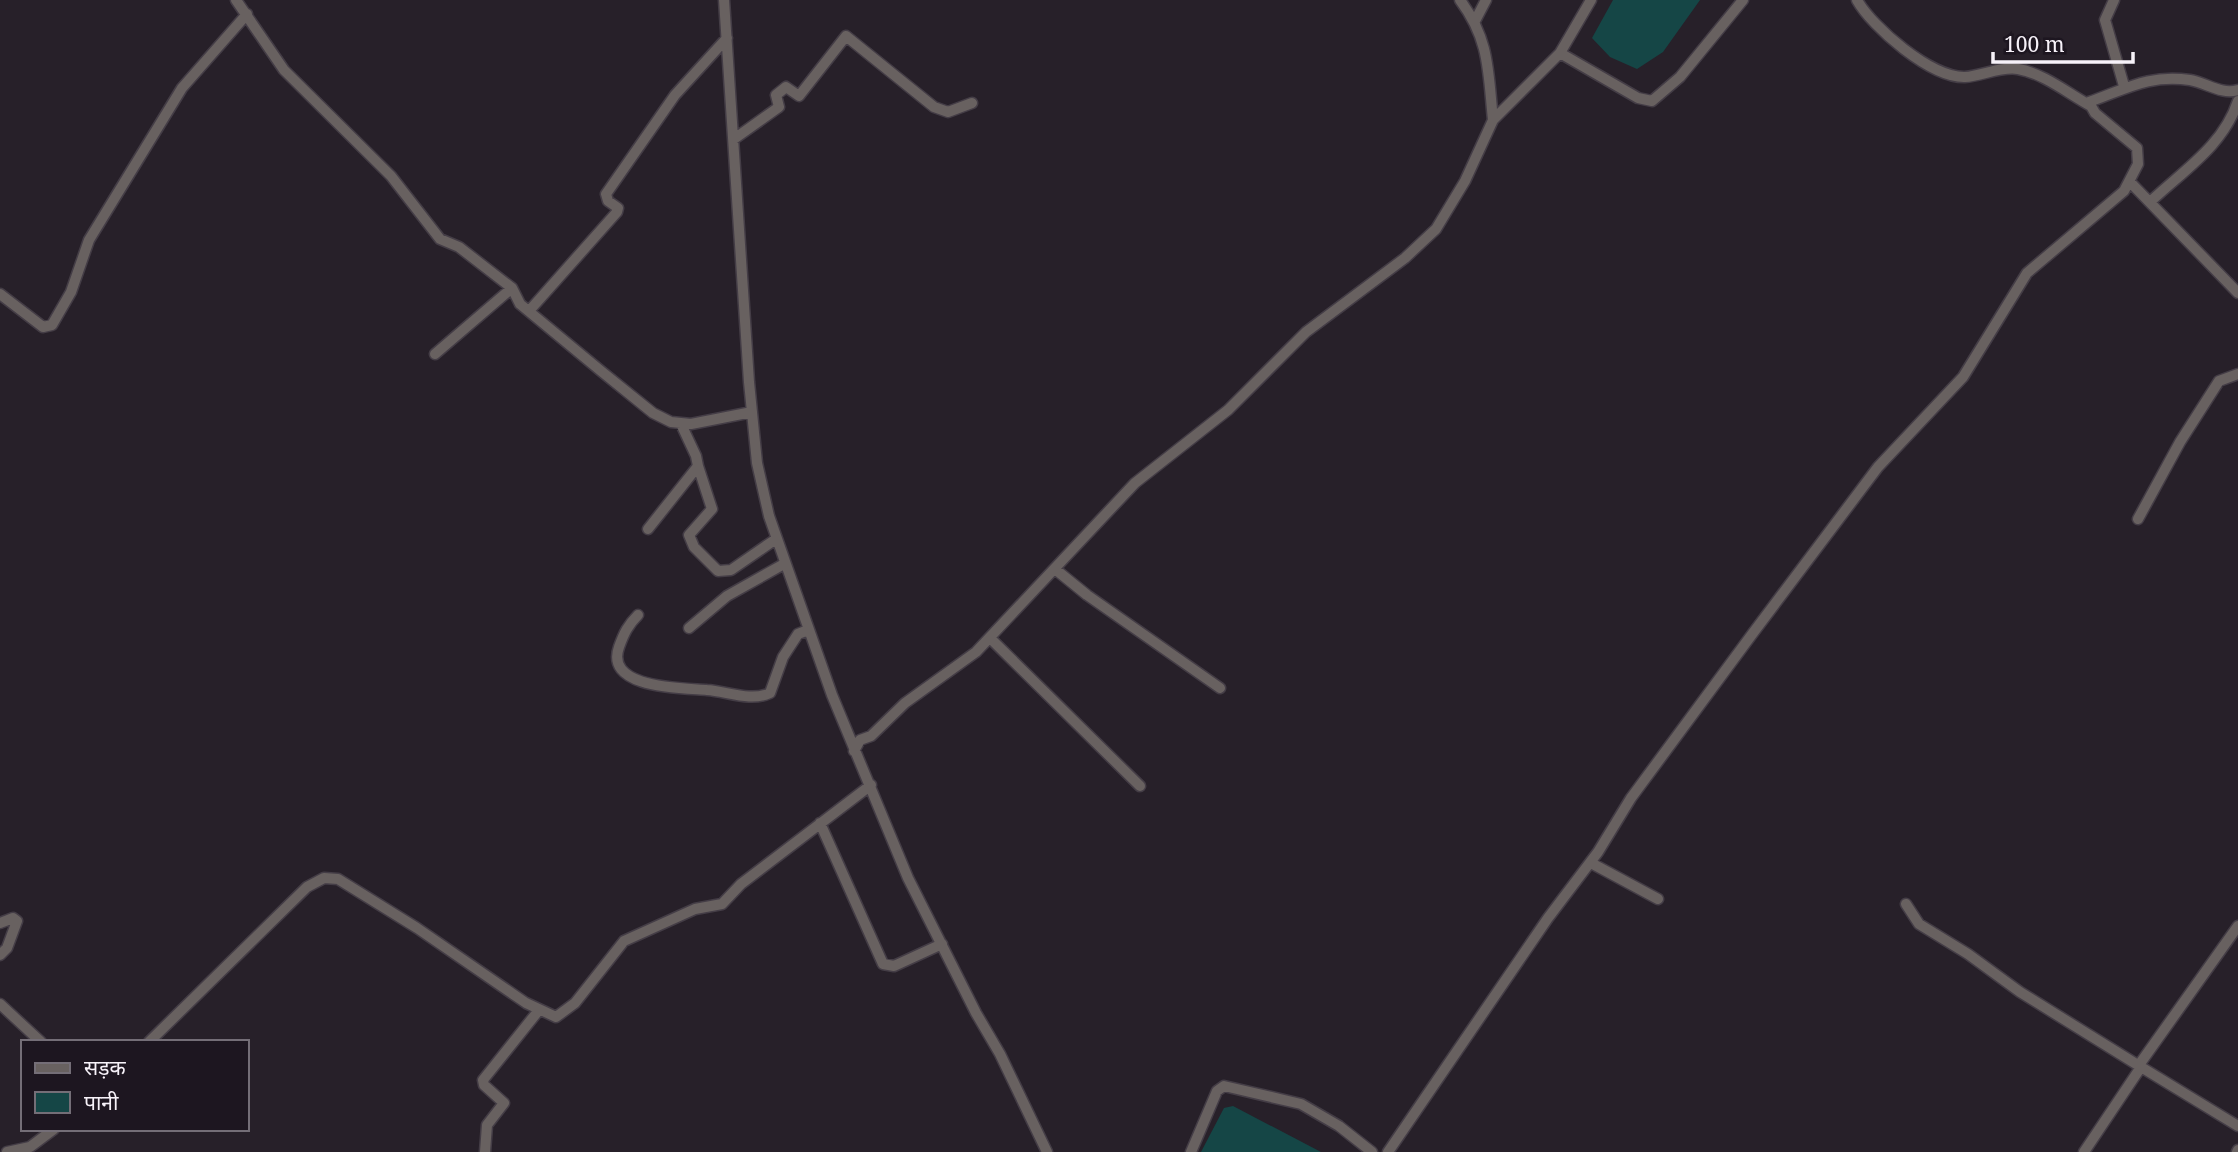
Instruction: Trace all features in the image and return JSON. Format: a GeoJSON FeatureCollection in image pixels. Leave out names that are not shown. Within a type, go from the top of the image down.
{"type":"FeatureCollection","features":[{"type":"Feature","properties":{"kind":"street"},"geometry":{"type":"LineString","coordinates":[[236,0],[265,46],[293,80],[391,176],[440,239],[459,247],[512,288],[520,304],[653,412],[681,424],[752,412]]}},
{"type":"Feature","properties":{"kind":"street"},"geometry":{"type":"LineString","coordinates":[[724,0],[752,412],[760,483],[784,564],[808,630],[854,751],[871,785],[908,878],[1000,1054],[1046,1152]]}},
{"type":"Feature","properties":{"kind":"street"},"geometry":{"type":"LineString","coordinates":[[1461,0],[1475,21],[1486,49],[1493,120]]}},
{"type":"Feature","properties":{"kind":"street"},"geometry":{"type":"LineString","coordinates":[[1475,21],[1486,0]]}},
{"type":"Feature","properties":{"kind":"street"},"geometry":{"type":"LineString","coordinates":[[854,751],[860,740],[871,736],[905,703],[956,668],[990,638],[1055,569],[1088,529],[1135,482],[1235,404],[1324,317],[1405,258],[1436,229],[1465,181],[1493,120],[1560,53],[1591,0]]}},
{"type":"Feature","properties":{"kind":"street"},"geometry":{"type":"LineString","coordinates":[[1560,53],[1638,98],[1651,101],[1680,77],[1743,0]]}},
{"type":"Feature","properties":{"kind":"street"},"geometry":{"type":"LineString","coordinates":[[1857,0],[1868,18],[1884,34],[1933,67],[1960,77],[2010,69],[2022,70],[2091,106]]}},
{"type":"Feature","properties":{"kind":"street"},"geometry":{"type":"LineString","coordinates":[[2114,0],[2105,20],[2124,86]]}},
{"type":"Feature","properties":{"kind":"street"},"geometry":{"type":"LineString","coordinates":[[0,294],[43,327],[52,325],[71,292],[89,240],[182,88],[247,14]]}},
{"type":"Feature","properties":{"kind":"street"},"geometry":{"type":"LineString","coordinates":[[734,139],[779,107],[776,95],[781,89],[786,88],[799,96],[846,36],[934,107],[948,112],[972,103]]}},
{"type":"Feature","properties":{"kind":"street"},"geometry":{"type":"LineString","coordinates":[[529,311],[617,212],[618,208],[608,201],[606,194],[675,95],[727,38]]}},
{"type":"Feature","properties":{"kind":"street"},"geometry":{"type":"LineString","coordinates":[[1388,1152],[1548,918],[1591,863],[1631,798],[1850,502],[1902,439],[1964,377],[2027,273],[2109,205],[2130,182],[2138,164],[2137,148],[2095,113],[2089,102],[2144,80],[2175,79],[2201,83],[2225,92],[2238,90]]}},
{"type":"Feature","properties":{"kind":"street"},"geometry":{"type":"LineString","coordinates":[[2150,202],[2218,141],[2230,123],[2238,101]]}},
{"type":"Feature","properties":{"kind":"street"},"geometry":{"type":"LineString","coordinates":[[2130,182],[2238,293]]}},
{"type":"Feature","properties":{"kind":"street"},"geometry":{"type":"LineString","coordinates":[[435,354],[512,288]]}},
{"type":"Feature","properties":{"kind":"street"},"geometry":{"type":"LineString","coordinates":[[2138,519],[2190,425],[2219,381],[2238,373]]}},
{"type":"Feature","properties":{"kind":"street"},"geometry":{"type":"LineString","coordinates":[[681,424],[696,456],[712,509],[693,528],[689,538],[718,571],[731,570],[776,539]]}},
{"type":"Feature","properties":{"kind":"street"},"geometry":{"type":"LineString","coordinates":[[648,529],[698,466]]}},
{"type":"Feature","properties":{"kind":"street"},"geometry":{"type":"LineString","coordinates":[[689,628],[727,596],[784,564]]}},
{"type":"Feature","properties":{"kind":"street"},"geometry":{"type":"LineString","coordinates":[[1055,569],[1087,595],[1220,688]]}},
{"type":"Feature","properties":{"kind":"street"},"geometry":{"type":"LineString","coordinates":[[638,615],[628,625],[617,652],[620,667],[624,672],[654,685],[736,695],[770,693],[783,657],[798,634],[808,630]]}},
{"type":"Feature","properties":{"kind":"street"},"geometry":{"type":"LineString","coordinates":[[990,638],[1140,786]]}},
{"type":"Feature","properties":{"kind":"street"},"geometry":{"type":"LineString","coordinates":[[151,1040],[307,887],[324,878],[338,879],[539,1010],[556,1017],[566,1012],[624,941],[695,909],[722,904],[741,884],[871,785]]}},
{"type":"Feature","properties":{"kind":"street"},"geometry":{"type":"LineString","coordinates":[[821,822],[883,964],[894,966],[942,944]]}},
{"type":"Feature","properties":{"kind":"street"},"geometry":{"type":"LineString","coordinates":[[1591,863],[1658,899]]}},
{"type":"Feature","properties":{"kind":"street"},"geometry":{"type":"LineString","coordinates":[[1906,904],[1919,924],[1968,954],[2020,992],[2238,1126]]}},
{"type":"Feature","properties":{"kind":"street"},"geometry":{"type":"LineString","coordinates":[[0,923],[8,919],[17,921],[7,948],[0,955]]}},
{"type":"Feature","properties":{"kind":"street"},"geometry":{"type":"LineString","coordinates":[[2084,1152],[2140,1066],[2238,926]]}},
{"type":"Feature","properties":{"kind":"street"},"geometry":{"type":"LineString","coordinates":[[0,1004],[39,1040]]}},
{"type":"Feature","properties":{"kind":"street"},"geometry":{"type":"LineString","coordinates":[[485,1152],[487,1125],[504,1103],[484,1085],[483,1080],[539,1010]]}},
{"type":"Feature","properties":{"kind":"street"},"geometry":{"type":"LineString","coordinates":[[1191,1152],[1217,1091],[1224,1086],[1301,1104],[1339,1126],[1372,1152]]}},
{"type":"Feature","properties":{"kind":"street"},"geometry":{"type":"LineString","coordinates":[[8,1152],[30,1147],[51,1131]]}},
{"type":"Feature","properties":{"kind":"water"},"geometry":{"type":"Polygon","coordinates":[[[1613,0],[1700,0],[1663,52],[1637,69],[1610,57],[1592,38],[1613,0]]]}},
{"type":"Feature","properties":{"kind":"water"},"geometry":{"type":"Polygon","coordinates":[[[1233,1106],[1321,1152],[1201,1152],[1224,1108],[1233,1106]]]}}]}
